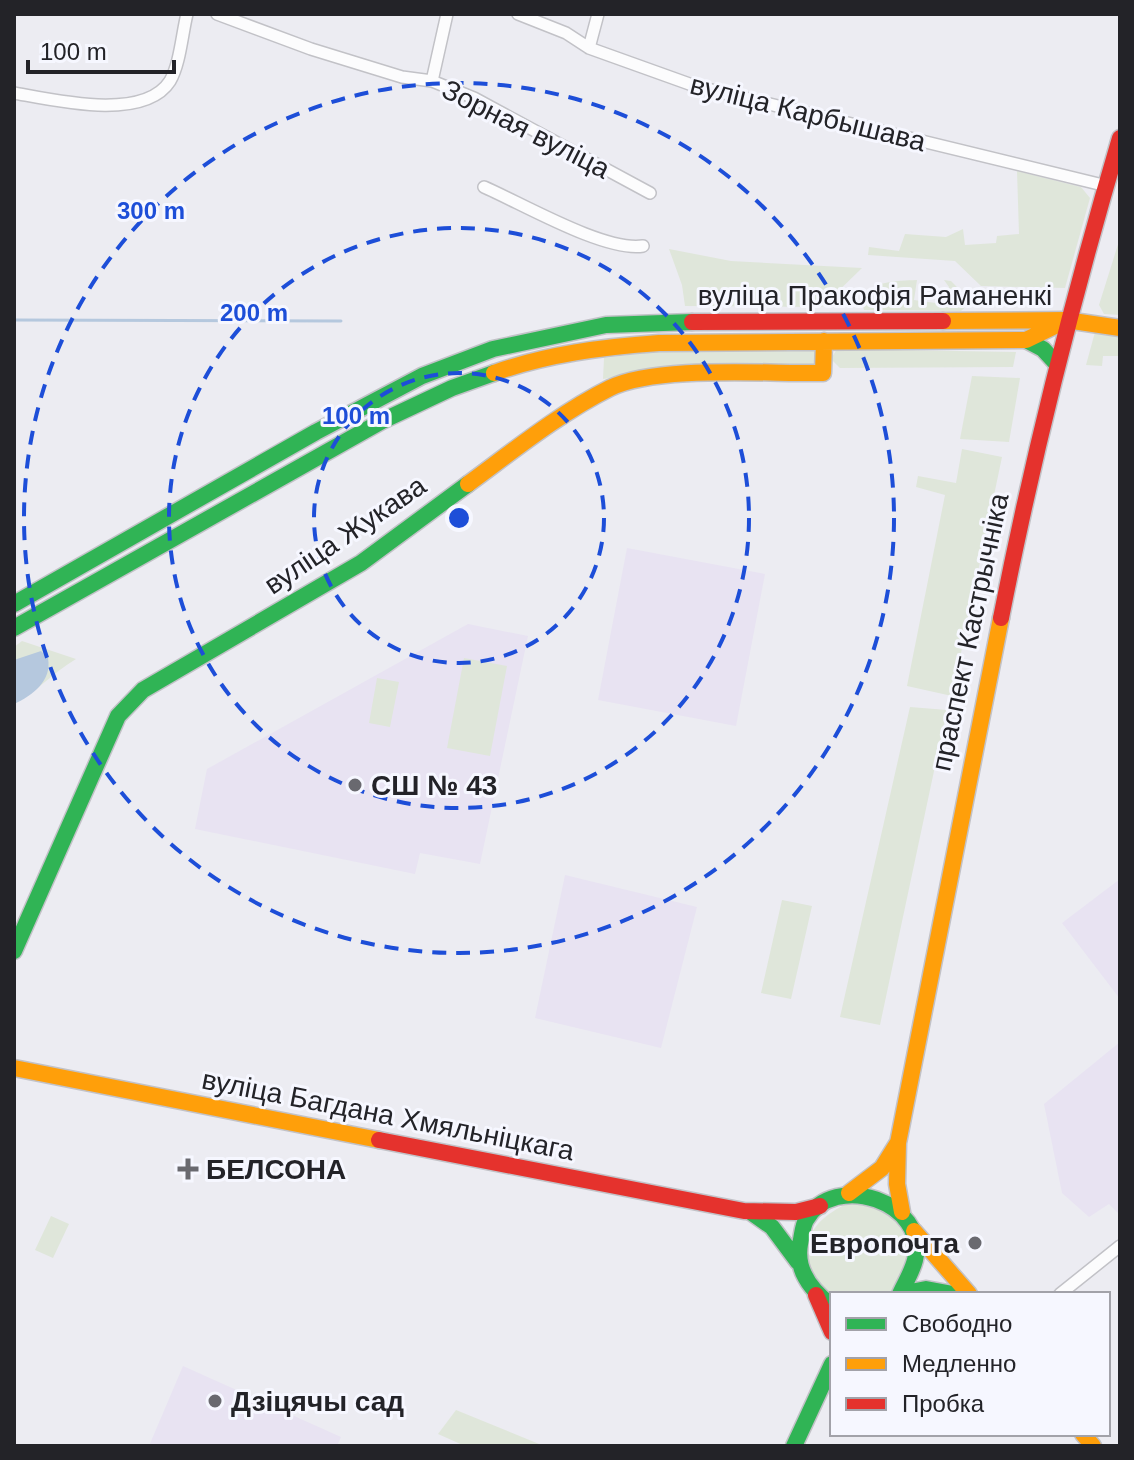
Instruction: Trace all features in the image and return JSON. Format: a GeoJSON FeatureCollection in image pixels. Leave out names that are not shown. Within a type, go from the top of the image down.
{"type":"FeatureCollection","features":[{"type":"Feature","properties":{"kind":"street"},"geometry":{"type":"LineString","coordinates":[[14,93],[100,106],[156,95],[171,80],[187,14]]}},
{"type":"Feature","properties":{"kind":"street","name":"Зорная вуліца"},"geometry":{"type":"LineString","coordinates":[[217,14],[341,59],[402,77],[432,81],[474,98],[650,193]]}},
{"type":"Feature","properties":{"kind":"street"},"geometry":{"type":"LineString","coordinates":[[432,81],[447,14]]}},
{"type":"Feature","properties":{"kind":"street","name":"вуліца Карбышава"},"geometry":{"type":"LineString","coordinates":[[518,14],[566,33],[589,48],[712,90],[1107,186]]}},
{"type":"Feature","properties":{"kind":"street"},"geometry":{"type":"LineString","coordinates":[[589,48],[598,14]]}},
{"type":"Feature","properties":{"kind":"street","name":"праспект Кастрычніка"},"geometry":{"type":"LineString","coordinates":[[902,1212],[897,1184],[898,1143],[984,692],[1055,362],[1120,138]]}},
{"type":"Feature","properties":{"kind":"street"},"geometry":{"type":"LineString","coordinates":[[484,187],[586,234],[628,249],[643,246]]}},
{"type":"Feature","properties":{"kind":"street"},"geometry":{"type":"LineString","coordinates":[[1066,320],[1120,328]]}},
{"type":"Feature","properties":{"kind":"street","name":"вуліца Пракофія Раманенкі"},"geometry":{"type":"LineString","coordinates":[[14,604],[422,376],[493,349],[606,325],[1066,320]]}},
{"type":"Feature","properties":{"kind":"street","name":"вуліца Пракофія Раманенкі"},"geometry":{"type":"LineString","coordinates":[[14,628],[382,421],[452,388],[523,363],[607,347],[770,341],[1026,340],[1066,320]]}},
{"type":"Feature","properties":{"kind":"street"},"geometry":{"type":"LineString","coordinates":[[770,341],[764,331],[772,321]]}},
{"type":"Feature","properties":{"kind":"street"},"geometry":{"type":"LineString","coordinates":[[606,325],[616,335],[613,344],[607,347]]}},
{"type":"Feature","properties":{"kind":"street"},"geometry":{"type":"LineString","coordinates":[[1026,340],[1043,349],[1055,362]]}},
{"type":"Feature","properties":{"kind":"street","name":"вуліца Жукава"},"geometry":{"type":"LineString","coordinates":[[14,951],[118,716],[143,690],[361,563],[530,439],[612,387],[659,376],[823,373],[824,341]]}},
{"type":"Feature","properties":{"kind":"street"},"geometry":{"type":"LineString","coordinates":[[107,550],[102,555],[103,565],[108,569],[118,569]]}},
{"type":"Feature","properties":{"kind":"street","name":"вуліца Багдана Хмяльніцкага"},"geometry":{"type":"LineString","coordinates":[[14,1068],[752,1213],[796,1212],[820,1206]]}},
{"type":"Feature","properties":{"kind":"street","name":"праспект Кастрычніка"},"geometry":{"type":"LineString","coordinates":[[820,1206],[849,1193],[882,1168],[898,1143]]}},
{"type":"Feature","properties":{"kind":"street"},"geometry":{"type":"LineString","coordinates":[[849,1193],[869,1193],[887,1200],[902,1212],[914,1231],[967,1292]]}},
{"type":"Feature","properties":{"kind":"street"},"geometry":{"type":"LineString","coordinates":[[799,1264],[799,1242],[806,1222],[820,1206]]}},
{"type":"Feature","properties":{"kind":"street"},"geometry":{"type":"LineString","coordinates":[[752,1213],[772,1227],[799,1264],[830,1328]]}},
{"type":"Feature","properties":{"kind":"street"},"geometry":{"type":"LineString","coordinates":[[901,1292],[913,1275],[917,1253],[914,1231]]}},
{"type":"Feature","properties":{"kind":"street"},"geometry":{"type":"LineString","coordinates":[[1062,1292],[1120,1246]]}},
{"type":"Feature","properties":{"kind":"street"},"geometry":{"type":"LineString","coordinates":[[910,1292],[926,1289],[942,1292]]}},
{"type":"Feature","properties":{"kind":"street"},"geometry":{"type":"LineString","coordinates":[[815,1294],[830,1305]]}},
{"type":"Feature","properties":{"kind":"street"},"geometry":{"type":"LineString","coordinates":[[794,1446],[830,1368]]}},
{"type":"Feature","properties":{"kind":"shaded area"},"geometry":{"type":"Polygon","coordinates":[[[1017,171],[1081,187],[1090,198],[1065,288],[981,286],[955,261],[868,255],[869,247],[899,251],[905,234],[946,237],[963,229],[965,245],[996,243],[997,236],[1019,234],[1017,171]]]}},
{"type":"Feature","properties":{"kind":"shaded area"},"geometry":{"type":"Polygon","coordinates":[[[1120,238],[1120,315],[1104,314],[1099,305],[1120,238]]]}},
{"type":"Feature","properties":{"kind":"shaded area"},"geometry":{"type":"Polygon","coordinates":[[[669,249],[731,261],[862,268],[822,307],[685,306],[682,285],[669,249]]]}},
{"type":"Feature","properties":{"kind":"shaded area"},"geometry":{"type":"Polygon","coordinates":[[[917,280],[914,300],[943,304],[949,287],[944,280],[951,281],[966,296],[967,306],[961,311],[864,310],[861,298],[873,288],[886,283],[917,280]]]}},
{"type":"Feature","properties":{"kind":"shaded area"},"geometry":{"type":"Polygon","coordinates":[[[1095,332],[1120,336],[1120,356],[1103,356],[1102,366],[1086,365],[1095,332]]]}},
{"type":"Feature","properties":{"kind":"shaded area"},"geometry":{"type":"Polygon","coordinates":[[[837,349],[1016,352],[1013,367],[840,368],[831,359],[837,349]]]}},
{"type":"Feature","properties":{"kind":"shaded area"},"geometry":{"type":"Polygon","coordinates":[[[813,350],[817,353],[815,366],[650,372],[603,379],[604,358],[660,351],[813,350]]]}},
{"type":"Feature","properties":{"kind":"shaded area"},"geometry":{"type":"Polygon","coordinates":[[[972,376],[1020,378],[1009,442],[960,439],[972,376]]]}},
{"type":"Feature","properties":{"kind":"shaded area"},"geometry":{"type":"Polygon","coordinates":[[[962,449],[1002,457],[952,696],[907,686],[945,495],[916,487],[918,476],[956,483],[962,449]]]}},
{"type":"Feature","properties":{"kind":"shaded area"},"geometry":{"type":"Polygon","coordinates":[[[627,548],[765,574],[736,726],[598,700],[627,548]]]}},
{"type":"Feature","properties":{"kind":"shaded area"},"geometry":{"type":"Polygon","coordinates":[[[468,624],[528,636],[480,864],[420,853],[415,874],[195,829],[207,769],[468,624]]]}},
{"type":"Feature","properties":{"kind":"shaded area"},"geometry":{"type":"Polygon","coordinates":[[[22,641],[76,659],[14,704],[14,647],[22,641]]]}},
{"type":"Feature","properties":{"kind":"shaded area"},"geometry":{"type":"Polygon","coordinates":[[[464,658],[507,666],[490,756],[447,748],[464,658]]]}},
{"type":"Feature","properties":{"kind":"shaded area"},"geometry":{"type":"Polygon","coordinates":[[[377,678],[399,682],[390,727],[369,723],[377,678]]]}},
{"type":"Feature","properties":{"kind":"shaded area"},"geometry":{"type":"Polygon","coordinates":[[[910,707],[947,710],[880,1025],[840,1017],[910,707]]]}},
{"type":"Feature","properties":{"kind":"shaded area"},"geometry":{"type":"Polygon","coordinates":[[[565,875],[697,907],[661,1048],[535,1018],[565,875]]]}},
{"type":"Feature","properties":{"kind":"shaded area"},"geometry":{"type":"Polygon","coordinates":[[[1120,879],[1120,999],[1062,923],[1120,879]]]}},
{"type":"Feature","properties":{"kind":"shaded area"},"geometry":{"type":"Polygon","coordinates":[[[782,900],[812,906],[791,999],[761,993],[782,900]]]}},
{"type":"Feature","properties":{"kind":"shaded area"},"geometry":{"type":"Polygon","coordinates":[[[1120,1042],[1120,1215],[1109,1204],[1089,1217],[1062,1193],[1044,1104],[1120,1042]]]}},
{"type":"Feature","properties":{"kind":"shaded area"},"geometry":{"type":"Polygon","coordinates":[[[846,1204],[866,1206],[895,1221],[903,1232],[907,1246],[906,1261],[890,1292],[830,1292],[830,1295],[820,1283],[808,1258],[808,1246],[818,1223],[846,1204]]]}},
{"type":"Feature","properties":{"kind":"shaded area"},"geometry":{"type":"Polygon","coordinates":[[[51,1216],[69,1224],[53,1258],[35,1250],[51,1216]]]}},
{"type":"Feature","properties":{"kind":"shaded area","name":"Дзіцячы сад"},"geometry":{"type":"Polygon","coordinates":[[[183,1366],[341,1437],[337,1446],[149,1446],[183,1366]]]}},
{"type":"Feature","properties":{"kind":"shaded area"},"geometry":{"type":"Polygon","coordinates":[[[456,1410],[544,1446],[465,1446],[438,1434],[456,1410]]]}},
{"type":"Feature","properties":{"kind":"water"},"geometry":{"type":"Polygon","coordinates":[[[41,651],[48,658],[44,680],[34,692],[14,704],[14,660],[41,651]]]}},
{"type":"Feature","properties":{"kind":"waterway"},"geometry":{"type":"LineString","coordinates":[[14,320],[341,321]]}},
{"type":"Feature","properties":{"kind":"traffic: fast"},"geometry":{"type":"LineString","coordinates":[[14,604],[316,432],[422,376],[493,349],[606,325],[692,322]]}},
{"type":"Feature","properties":{"kind":"traffic: fast"},"geometry":{"type":"LineString","coordinates":[[1026,340],[1043,349],[1055,362]]}},
{"type":"Feature","properties":{"kind":"traffic: fast"},"geometry":{"type":"LineString","coordinates":[[14,628],[382,421],[452,388],[494,373]]}},
{"type":"Feature","properties":{"kind":"traffic: fast"},"geometry":{"type":"LineString","coordinates":[[14,951],[118,716],[143,690],[361,563],[468,484]]}},
{"type":"Feature","properties":{"kind":"traffic: fast"},"geometry":{"type":"LineString","coordinates":[[830,1304],[807,1280],[799,1254],[806,1220],[819,1205],[837,1197],[856,1195],[876,1200],[894,1209],[908,1222],[915,1240],[915,1260],[901,1292]]}},
{"type":"Feature","properties":{"kind":"traffic: fast"},"geometry":{"type":"LineString","coordinates":[[752,1213],[772,1227],[798,1262]]}},
{"type":"Feature","properties":{"kind":"traffic: fast"},"geometry":{"type":"LineString","coordinates":[[910,1292],[926,1289],[942,1292]]}},
{"type":"Feature","properties":{"kind":"traffic: fast"},"geometry":{"type":"LineString","coordinates":[[794,1446],[830,1368]]}},
{"type":"Feature","properties":{"kind":"traffic: slow"},"geometry":{"type":"LineString","coordinates":[[943,321],[1066,320],[1120,328]]}},
{"type":"Feature","properties":{"kind":"traffic: slow"},"geometry":{"type":"LineString","coordinates":[[494,373],[555,356],[659,343],[1026,340],[1061,323]]}},
{"type":"Feature","properties":{"kind":"traffic: slow"},"geometry":{"type":"LineString","coordinates":[[468,484],[555,421],[610,388],[630,381],[684,373],[823,373],[824,341]]}},
{"type":"Feature","properties":{"kind":"traffic: slow"},"geometry":{"type":"LineString","coordinates":[[902,1212],[897,1184],[898,1143],[1001,618]]}},
{"type":"Feature","properties":{"kind":"traffic: slow"},"geometry":{"type":"LineString","coordinates":[[14,1068],[379,1140]]}},
{"type":"Feature","properties":{"kind":"traffic: slow"},"geometry":{"type":"LineString","coordinates":[[849,1193],[882,1168],[897,1144]]}},
{"type":"Feature","properties":{"kind":"traffic: slow"},"geometry":{"type":"LineString","coordinates":[[914,1231],[967,1292]]}},
{"type":"Feature","properties":{"kind":"traffic: slow"},"geometry":{"type":"LineString","coordinates":[[1085,1436],[1093,1446]]}},
{"type":"Feature","properties":{"kind":"traffic: jam"},"geometry":{"type":"LineString","coordinates":[[1001,618],[1055,376],[1120,138]]}},
{"type":"Feature","properties":{"kind":"traffic: jam"},"geometry":{"type":"LineString","coordinates":[[692,322],[943,321]]}},
{"type":"Feature","properties":{"kind":"traffic: jam"},"geometry":{"type":"LineString","coordinates":[[379,1140],[744,1211],[796,1212],[820,1206]]}},
{"type":"Feature","properties":{"kind":"traffic: jam"},"geometry":{"type":"LineString","coordinates":[[816,1295],[830,1327]]}},
{"type":"Feature","properties":{"kind":"place","name":"СШ № 43"},"geometry":{"type":"Point","coordinates":[355,785]}},
{"type":"Feature","properties":{"kind":"place","name":"БЕЛСОНА"},"geometry":{"type":"Point","coordinates":[188,1169]}},
{"type":"Feature","properties":{"kind":"place","name":"Европочта"},"geometry":{"type":"Point","coordinates":[975,1243]}},
{"type":"Feature","properties":{"kind":"place","name":"Дзіцячы сад"},"geometry":{"type":"Point","coordinates":[215,1401]}}]}
